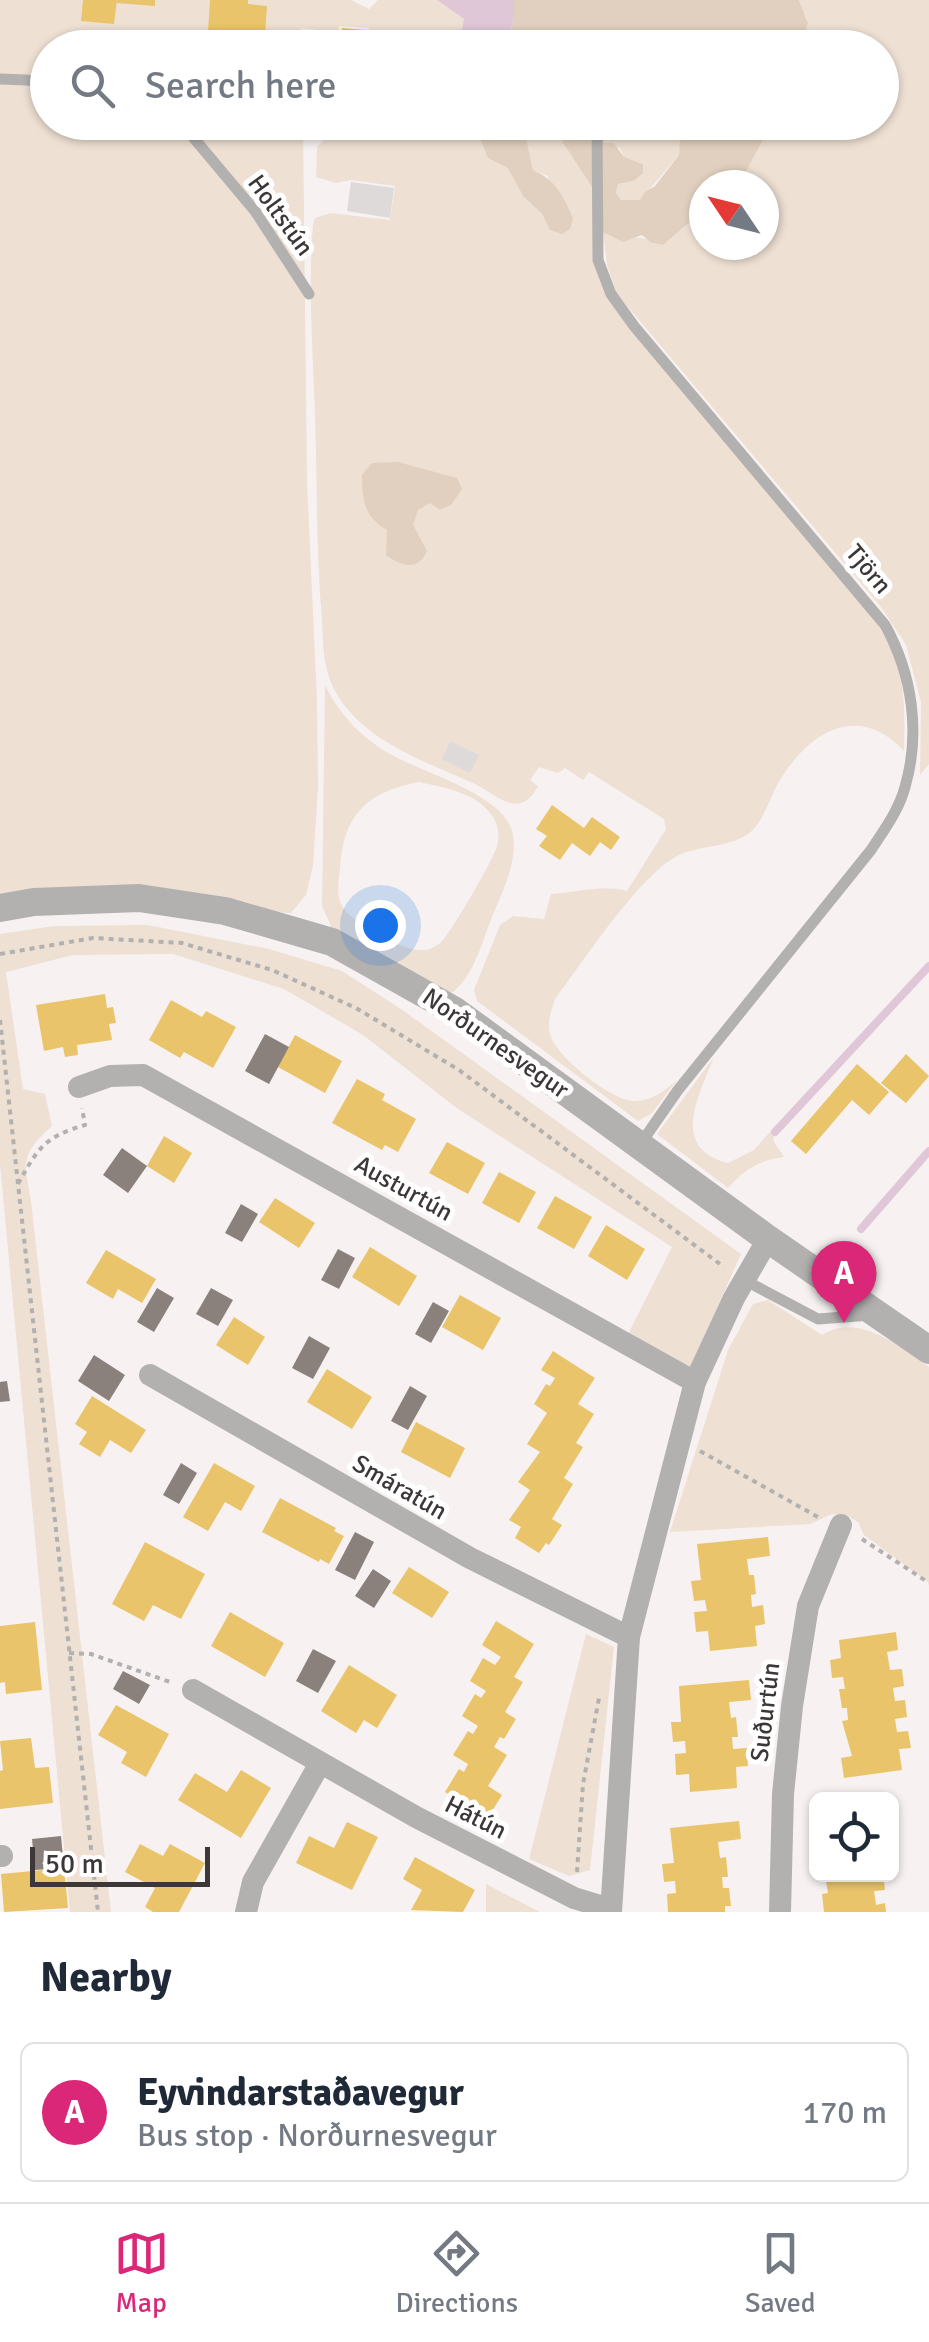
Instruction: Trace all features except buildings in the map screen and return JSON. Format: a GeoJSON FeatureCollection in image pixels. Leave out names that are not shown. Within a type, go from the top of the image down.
{"type":"FeatureCollection","features":[{"type":"Feature","properties":{"kind":"street","name":"Norðurnesvegur"},"geometry":{"type":"LineString","coordinates":[[0,908],[34,902],[139,898],[225,911],[332,942],[455,1011],[768,1240],[929,1350]]}},
{"type":"Feature","properties":{"kind":"street","name":"Austurtún"},"geometry":{"type":"LineString","coordinates":[[79,1087],[110,1076],[143,1075],[695,1382]]}},
{"type":"Feature","properties":{"kind":"street"},"geometry":{"type":"LineString","coordinates":[[611,1911],[629,1637],[695,1382],[744,1280],[768,1240]]}},
{"type":"Feature","properties":{"kind":"street","name":"Smáratún"},"geometry":{"type":"LineString","coordinates":[[150,1375],[470,1558],[629,1637]]}},
{"type":"Feature","properties":{"kind":"street","name":"Suðurtún"},"geometry":{"type":"LineString","coordinates":[[780,1912],[783,1794],[792,1706],[808,1606],[841,1525]]}},
{"type":"Feature","properties":{"kind":"street","name":"Hátún"},"geometry":{"type":"LineString","coordinates":[[193,1690],[319,1764],[574,1898],[611,1911]]}},
{"type":"Feature","properties":{"kind":"street"},"geometry":{"type":"LineString","coordinates":[[246,1912],[253,1882],[319,1764]]}},
{"type":"Feature","properties":{"kind":"lane"},"geometry":{"type":"LineString","coordinates":[[0,78],[30,81]]}},
{"type":"Feature","properties":{"kind":"lane","name":"Holtstún"},"geometry":{"type":"LineString","coordinates":[[195,140],[255,211],[308,294]]}},
{"type":"Feature","properties":{"kind":"lane","name":"Tjörn"},"geometry":{"type":"LineString","coordinates":[[597,140],[598,260],[611,294],[886,625],[908,674],[912,710],[905,788],[892,817],[871,850],[678,1090],[639,1146]]}},
{"type":"Feature","properties":{"kind":"lane"},"geometry":{"type":"LineString","coordinates":[[744,1280],[818,1319],[878,1315]]}},
{"type":"Feature","properties":{"kind":"path"},"geometry":{"type":"LineString","coordinates":[[0,954],[93,938],[182,943],[272,970],[356,1008],[460,1070],[744,1280]]}},
{"type":"Feature","properties":{"kind":"path"},"geometry":{"type":"LineString","coordinates":[[0,1020],[98,1912]]}},
{"type":"Feature","properties":{"kind":"path"},"geometry":{"type":"LineString","coordinates":[[18,1184],[40,1146],[56,1134],[84,1124],[79,1087]]}},
{"type":"Feature","properties":{"kind":"path"},"geometry":{"type":"LineString","coordinates":[[681,1441],[812,1515],[841,1525],[929,1583]]}},
{"type":"Feature","properties":{"kind":"path"},"geometry":{"type":"LineString","coordinates":[[70,1653],[91,1654],[193,1690]]}},
{"type":"Feature","properties":{"kind":"shaded area"},"geometry":{"type":"Polygon","coordinates":[[[0,0],[351,0],[369,9],[378,0],[437,0],[465,19],[463,30],[369,30],[339,26],[338,30],[30,30],[30,140],[303,140],[307,481],[318,788],[313,865],[306,895],[291,913],[0,904],[0,0]]]}},
{"type":"Feature","properties":{"kind":"shaded area"},"geometry":{"type":"Polygon","coordinates":[[[437,0],[514,0],[511,30],[462,30],[464,19],[437,0]]]}},
{"type":"Feature","properties":{"kind":"shaded area"},"geometry":{"type":"Polygon","coordinates":[[[514,0],[799,0],[808,23],[806,30],[511,30],[514,0]]]}},
{"type":"Feature","properties":{"kind":"shaded area"},"geometry":{"type":"Polygon","coordinates":[[[799,0],[929,0],[929,764],[920,775],[921,702],[906,645],[881,607],[617,294],[607,265],[603,232],[663,245],[689,223],[689,260],[779,260],[779,170],[747,170],[763,140],[899,140],[899,30],[806,30],[808,23],[799,0]]]}},
{"type":"Feature","properties":{"kind":"shaded area"},"geometry":{"type":"Polygon","coordinates":[[[324,140],[482,140],[508,167],[523,196],[542,214],[550,229],[548,176],[533,170],[527,140],[562,140],[592,187],[597,272],[865,606],[895,658],[903,691],[904,751],[870,728],[837,728],[822,736],[793,761],[752,831],[729,842],[679,855],[663,865],[613,920],[555,999],[549,1023],[551,1037],[564,1056],[601,1087],[636,1101],[653,1097],[677,1080],[652,1113],[638,1121],[477,1001],[474,990],[500,925],[513,916],[544,919],[551,894],[599,889],[627,891],[666,829],[664,819],[589,772],[583,780],[565,768],[558,773],[539,767],[530,780],[538,786],[524,802],[500,799],[377,735],[345,706],[330,679],[323,646],[318,557],[311,309],[313,224],[315,218],[330,213],[390,220],[395,186],[350,180],[336,183],[316,177],[317,147],[324,140]]]}},
{"type":"Feature","properties":{"kind":"shaded area"},"geometry":{"type":"Polygon","coordinates":[[[481,140],[527,140],[533,170],[553,184],[573,218],[570,229],[562,234],[550,230],[542,214],[523,196],[508,168],[488,158],[481,140]]]}},
{"type":"Feature","properties":{"kind":"shaded area"},"geometry":{"type":"Polygon","coordinates":[[[562,140],[614,143],[624,157],[643,164],[643,173],[634,181],[618,184],[616,192],[621,200],[640,200],[679,155],[680,140],[763,140],[747,170],[689,170],[689,223],[663,245],[642,235],[623,242],[603,232],[592,187],[562,140]]]}},
{"type":"Feature","properties":{"kind":"shaded area"},"geometry":{"type":"Polygon","coordinates":[[[604,140],[680,140],[679,155],[640,200],[621,200],[616,191],[618,184],[634,181],[643,173],[643,164],[624,157],[620,148],[604,140]]]}},
{"type":"Feature","properties":{"kind":"shaded area"},"geometry":{"type":"Polygon","coordinates":[[[398,462],[457,478],[462,489],[451,505],[440,510],[430,503],[418,510],[413,525],[427,551],[419,562],[409,565],[386,555],[387,530],[369,513],[363,492],[362,475],[372,463],[398,462]]]}},
{"type":"Feature","properties":{"kind":"shaded area"},"geometry":{"type":"Polygon","coordinates":[[[325,685],[346,717],[373,743],[492,805],[511,828],[514,850],[505,885],[475,961],[463,981],[447,996],[334,933],[322,906],[325,685]],[[419,782],[372,799],[353,819],[342,849],[339,895],[346,912],[366,928],[404,947],[425,950],[444,939],[465,907],[494,854],[498,831],[483,805],[463,794],[419,782]]]}},
{"type":"Feature","properties":{"kind":"shaded area"},"geometry":{"type":"Polygon","coordinates":[[[148,925],[269,949],[342,971],[401,1009],[741,1254],[690,1369],[628,1334],[672,1247],[458,1109],[363,1035],[284,989],[173,954],[73,955],[6,972],[23,1089],[45,1094],[52,1126],[34,1144],[26,1167],[111,1912],[70,1912],[0,1164],[0,934],[54,926],[148,925]]]}},
{"type":"Feature","properties":{"kind":"shaded area"},"geometry":{"type":"Polygon","coordinates":[[[714,1057],[693,1119],[699,1146],[710,1156],[728,1163],[754,1150],[777,1124],[773,1140],[784,1157],[753,1166],[728,1188],[657,1134],[714,1057]]]}},
{"type":"Feature","properties":{"kind":"shaded area"},"geometry":{"type":"Polygon","coordinates":[[[768,1300],[822,1335],[850,1327],[864,1329],[929,1367],[929,1583],[864,1535],[858,1522],[848,1516],[832,1514],[810,1524],[670,1532],[728,1350],[753,1304],[768,1300]]]}},
{"type":"Feature","properties":{"kind":"shaded area"},"geometry":{"type":"Polygon","coordinates":[[[586,1634],[614,1647],[590,1870],[569,1876],[529,1859],[586,1634]]]}},
{"type":"Feature","properties":{"kind":"shaded area"},"geometry":{"type":"Polygon","coordinates":[[[486,1884],[540,1912],[486,1912],[486,1884]]]}},
{"type":"Feature","properties":{"kind":"waterway"},"geometry":{"type":"LineString","coordinates":[[775,1132],[929,966]]}},
{"type":"Feature","properties":{"kind":"waterway"},"geometry":{"type":"LineString","coordinates":[[861,1229],[929,1151]]}},
{"type":"Feature","properties":{"kind":"place","name":"Eyvindarstaðavegur"},"geometry":{"type":"Point","coordinates":[844,1323]}}]}
